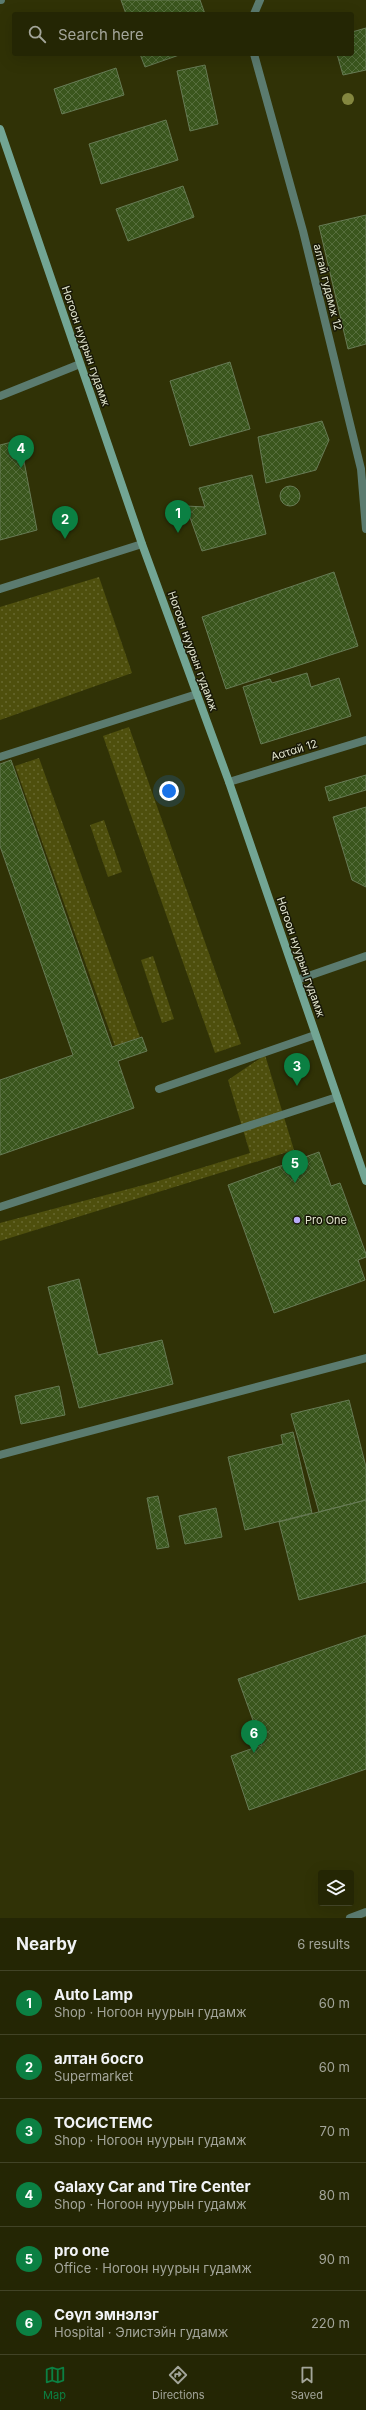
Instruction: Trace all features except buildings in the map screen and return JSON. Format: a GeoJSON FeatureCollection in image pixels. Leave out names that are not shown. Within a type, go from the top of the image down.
{"type":"FeatureCollection","features":[{"type":"Feature","properties":{"kind":"main road","name":"Ногоон нуурын гудамж"},"geometry":{"type":"LineString","coordinates":[[0,129],[142,544],[230,782],[366,1181]]}},
{"type":"Feature","properties":{"kind":"street"},"geometry":{"type":"LineString","coordinates":[[255,12],[260,0]]}},
{"type":"Feature","properties":{"kind":"street","name":"алтай гудамж 12"},"geometry":{"type":"LineString","coordinates":[[255,56],[303,231],[363,468],[366,529]]}},
{"type":"Feature","properties":{"kind":"street"},"geometry":{"type":"LineString","coordinates":[[0,396],[80,364]]}},
{"type":"Feature","properties":{"kind":"street"},"geometry":{"type":"LineString","coordinates":[[0,590],[142,544]]}},
{"type":"Feature","properties":{"kind":"street"},"geometry":{"type":"LineString","coordinates":[[0,757],[197,694]]}},
{"type":"Feature","properties":{"kind":"street","name":"Ααταй 12"},"geometry":{"type":"LineString","coordinates":[[230,782],[366,740]]}},
{"type":"Feature","properties":{"kind":"street"},"geometry":{"type":"LineString","coordinates":[[297,980],[366,956]]}},
{"type":"Feature","properties":{"kind":"street"},"geometry":{"type":"LineString","coordinates":[[159,1089],[315,1035]]}},
{"type":"Feature","properties":{"kind":"street"},"geometry":{"type":"LineString","coordinates":[[0,1207],[337,1097]]}},
{"type":"Feature","properties":{"kind":"street"},"geometry":{"type":"LineString","coordinates":[[0,1455],[366,1358]]}},
{"type":"Feature","properties":{"kind":"street"},"geometry":{"type":"LineString","coordinates":[[350,1918],[366,1912]]}},
{"type":"Feature","properties":{"kind":"shaded area"},"geometry":{"type":"Polygon","coordinates":[[[99,577],[132,673],[0,720],[0,607],[99,577]]]}},
{"type":"Feature","properties":{"kind":"shaded area"},"geometry":{"type":"Polygon","coordinates":[[[129,727],[241,1044],[215,1053],[103,736],[129,727]]]}},
{"type":"Feature","properties":{"kind":"shaded area"},"geometry":{"type":"Polygon","coordinates":[[[39,758],[140,1037],[115,1046],[15,766],[39,758]]]}},
{"type":"Feature","properties":{"kind":"shaded area"},"geometry":{"type":"Polygon","coordinates":[[[104,820],[122,872],[108,877],[90,825],[104,820]]]}},
{"type":"Feature","properties":{"kind":"shaded area"},"geometry":{"type":"Polygon","coordinates":[[[153,956],[174,1019],[162,1023],[141,960],[153,956]]]}},
{"type":"Feature","properties":{"kind":"shaded area"},"geometry":{"type":"Polygon","coordinates":[[[265,1055],[294,1150],[0,1241],[0,1223],[155,1182],[250,1153],[228,1080],[265,1055]]]}},
{"type":"Feature","properties":{"kind":"place","name":"Galaxy Car and Tire Center"},"geometry":{"type":"Point","coordinates":[21,468]}},
{"type":"Feature","properties":{"kind":"place","name":"Auto Lamp"},"geometry":{"type":"Point","coordinates":[178,533]}},
{"type":"Feature","properties":{"kind":"place","name":"алтан босго"},"geometry":{"type":"Point","coordinates":[65,539]}},
{"type":"Feature","properties":{"kind":"place","name":"ТОСИСТEМС"},"geometry":{"type":"Point","coordinates":[297,1086]}},
{"type":"Feature","properties":{"kind":"place","name":"pro one"},"geometry":{"type":"Point","coordinates":[295,1183]}},
{"type":"Feature","properties":{"kind":"place","name":"Pro One"},"geometry":{"type":"Point","coordinates":[297,1220]}},
{"type":"Feature","properties":{"kind":"place","name":"Сөүл эмнэлэг"},"geometry":{"type":"Point","coordinates":[254,1753]}}]}
